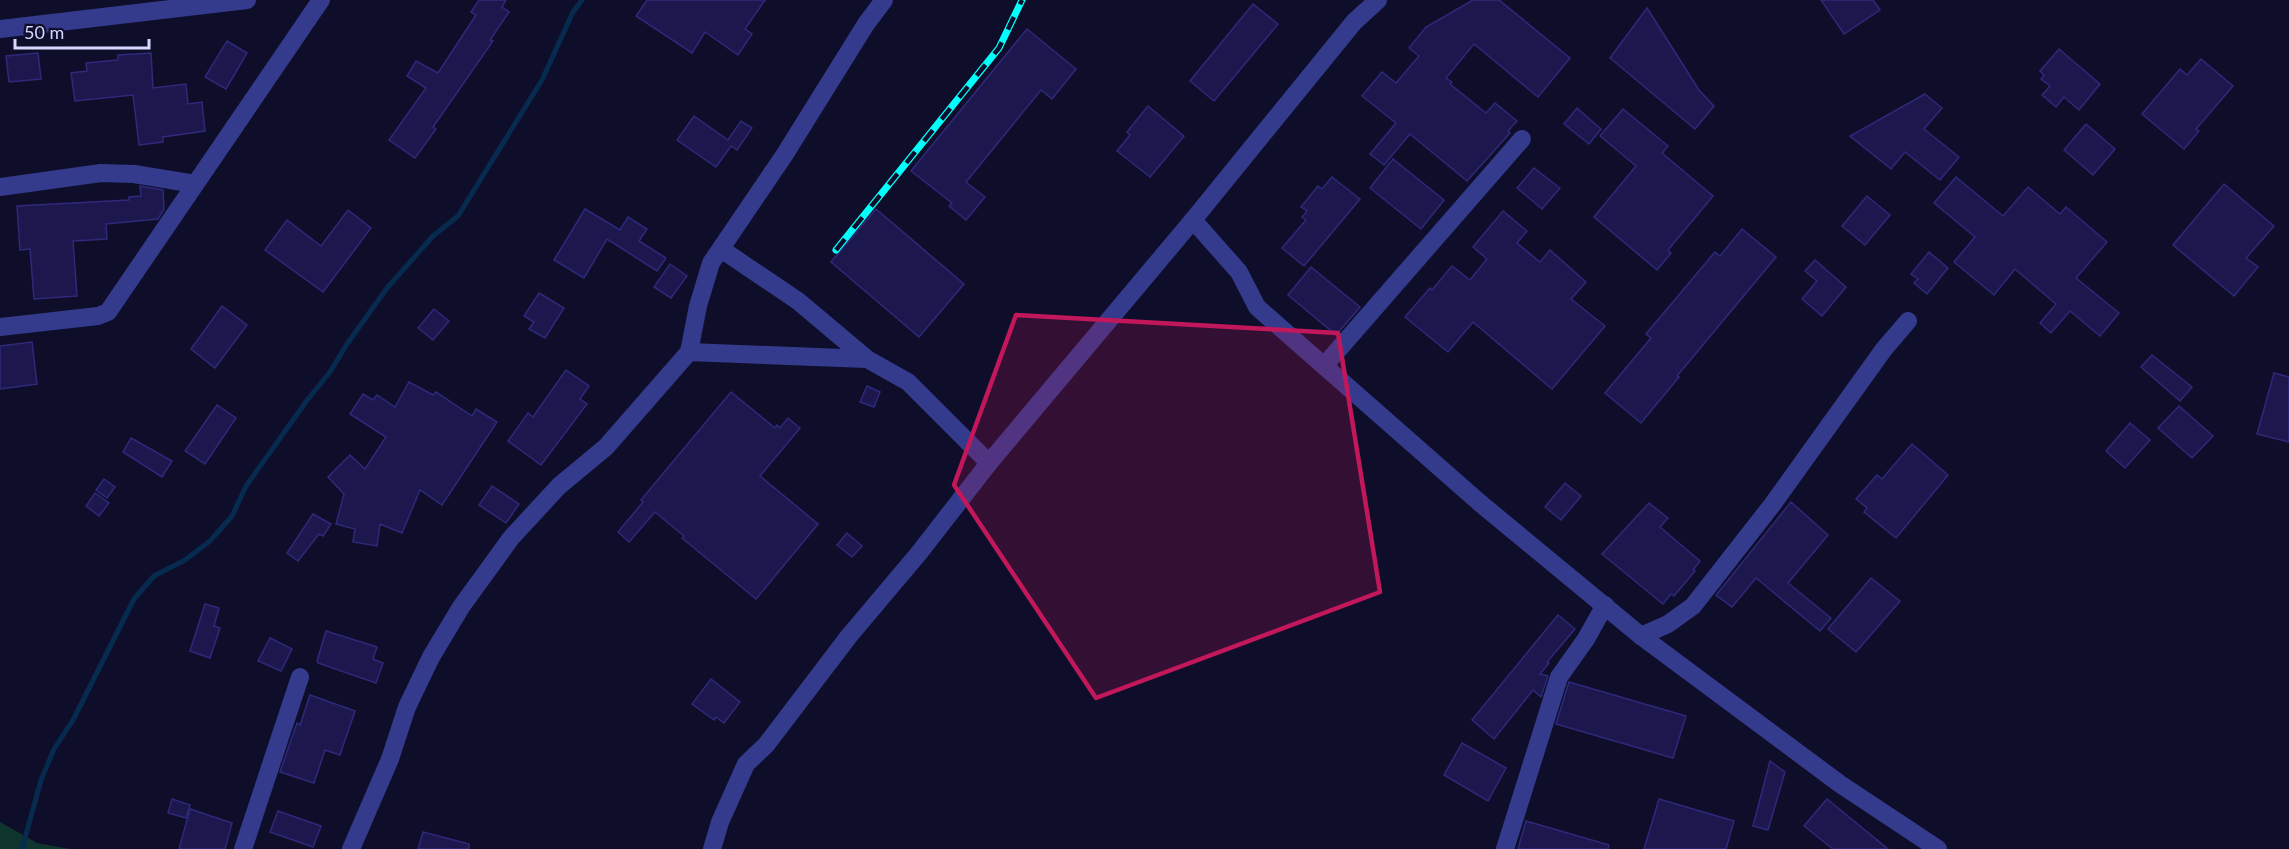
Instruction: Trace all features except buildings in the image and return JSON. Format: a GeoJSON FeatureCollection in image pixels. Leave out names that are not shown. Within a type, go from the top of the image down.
{"type":"FeatureCollection","features":[{"type":"Feature","properties":{"kind":"street"},"geometry":{"type":"LineString","coordinates":[[0,29],[247,0]]}},
{"type":"Feature","properties":{"kind":"street"},"geometry":{"type":"LineString","coordinates":[[0,327],[99,316],[108,312],[321,0]]}},
{"type":"Feature","properties":{"kind":"street"},"geometry":{"type":"LineString","coordinates":[[351,849],[390,759],[407,707],[431,657],[461,607],[511,538],[559,486],[606,447],[689,352],[698,306],[711,263],[785,154],[866,24],[884,0]]}},
{"type":"Feature","properties":{"kind":"street"},"geometry":{"type":"LineString","coordinates":[[712,849],[720,822],[746,764],[766,745],[849,636],[919,553],[989,463],[1193,220],[1354,22],[1378,0]]}},
{"type":"Feature","properties":{"kind":"street"},"geometry":{"type":"LineString","coordinates":[[1324,366],[1522,139]]}},
{"type":"Feature","properties":{"kind":"street"},"geometry":{"type":"LineString","coordinates":[[0,187],[101,173],[134,174],[195,183]]}},
{"type":"Feature","properties":{"kind":"street"},"geometry":{"type":"LineString","coordinates":[[1193,220],[1239,272],[1257,307],[1504,524],[1641,636],[1840,784],[1938,849]]}},
{"type":"Feature","properties":{"kind":"street"},"geometry":{"type":"LineString","coordinates":[[721,249],[798,301],[867,359],[908,382],[989,463]]}},
{"type":"Feature","properties":{"kind":"street"},"geometry":{"type":"LineString","coordinates":[[1641,636],[1668,624],[1693,606],[1772,505],[1884,349],[1908,321]]}},
{"type":"Feature","properties":{"kind":"street"},"geometry":{"type":"LineString","coordinates":[[689,352],[867,359]]}},
{"type":"Feature","properties":{"kind":"street"},"geometry":{"type":"LineString","coordinates":[[1504,849],[1559,676],[1586,639],[1605,605]]}},
{"type":"Feature","properties":{"kind":"street"},"geometry":{"type":"LineString","coordinates":[[243,849],[300,677]]}},
{"type":"Feature","properties":{"kind":"highlighted area"},"geometry":{"type":"Polygon","coordinates":[[[1016,315],[1338,333],[1380,592],[1096,698],[954,485],[1016,315]]]}},
{"type":"Feature","properties":{"kind":"green space"},"geometry":{"type":"Polygon","coordinates":[[[0,822],[37,843],[70,849],[0,849],[0,822]]]}},
{"type":"Feature","properties":{"kind":"waterway"},"geometry":{"type":"LineString","coordinates":[[22,849],[41,780],[54,749],[73,720],[134,599],[154,576],[185,560],[210,541],[232,516],[246,486],[330,372],[387,288],[433,236],[458,216],[542,80],[573,12],[582,0]]}},
{"type":"Feature","properties":{"kind":"railway"},"geometry":{"type":"LineString","coordinates":[[836,250],[999,48],[1022,0]]}}]}
